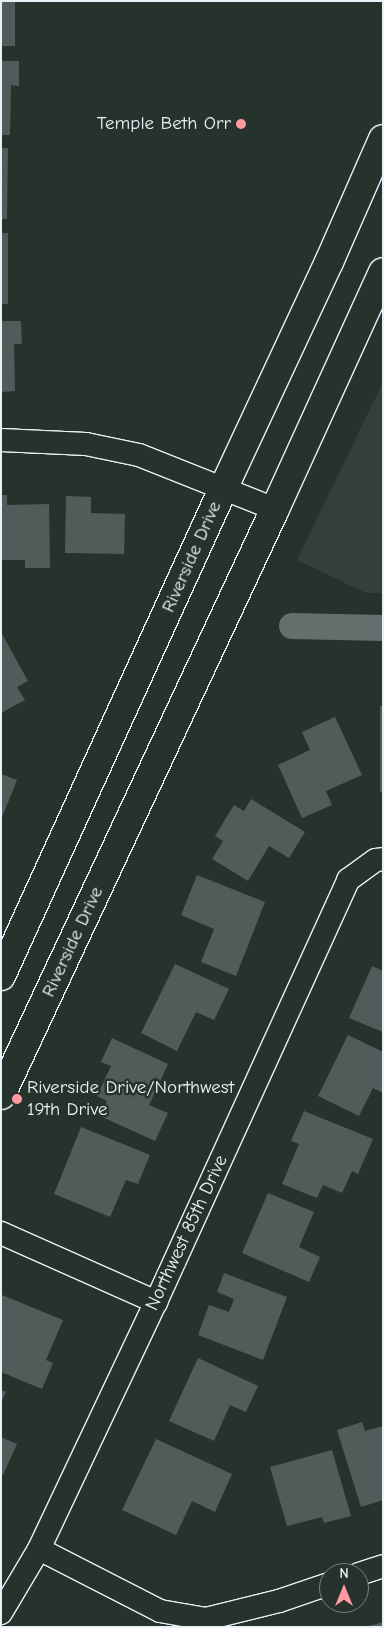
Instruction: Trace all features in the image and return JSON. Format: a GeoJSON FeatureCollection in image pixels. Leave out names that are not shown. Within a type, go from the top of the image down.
{"type":"FeatureCollection","features":[{"type":"Feature","properties":{"kind":"street","name":"Riverside Drive"},"geometry":{"type":"LineString","coordinates":[[1,976],[224,487],[330,262],[383,139]]}},
{"type":"Feature","properties":{"kind":"street","name":"Riverside Drive"},"geometry":{"type":"LineString","coordinates":[[1,1095],[275,509],[383,272]]}},
{"type":"Feature","properties":{"kind":"street"},"geometry":{"type":"LineString","coordinates":[[1,440],[86,444],[139,455],[224,487],[275,509]]}},
{"type":"Feature","properties":{"kind":"street","name":"Northwest 85th Drive"},"geometry":{"type":"LineString","coordinates":[[1,1613],[39,1549],[156,1302],[348,880],[379,860]]}},
{"type":"Feature","properties":{"kind":"street"},"geometry":{"type":"LineString","coordinates":[[1,1233],[156,1302]]}},
{"type":"Feature","properties":{"kind":"street"},"geometry":{"type":"LineString","coordinates":[[39,1549],[160,1611],[206,1619],[279,1601],[319,1587]]}},
{"type":"Feature","properties":{"kind":"street"},"geometry":{"type":"LineString","coordinates":[[369,1571],[383,1566]]}},
{"type":"Feature","properties":{"kind":"shaded area"},"geometry":{"type":"Polygon","coordinates":[[[383,382],[383,593],[366,593],[297,560],[383,382]]]}},
{"type":"Feature","properties":{"kind":"building"},"geometry":{"type":"Polygon","coordinates":[[[1,1],[15,1],[15,46],[1,46],[1,1]]]}},
{"type":"Feature","properties":{"kind":"building"},"geometry":{"type":"Polygon","coordinates":[[[1,61],[19,61],[19,86],[11,85],[10,135],[1,135],[1,61]]]}},
{"type":"Feature","properties":{"kind":"building"},"geometry":{"type":"Polygon","coordinates":[[[1,148],[8,148],[7,219],[1,219],[1,148]]]}},
{"type":"Feature","properties":{"kind":"building"},"geometry":{"type":"Polygon","coordinates":[[[1,233],[8,233],[8,304],[1,304],[1,233]]]}},
{"type":"Feature","properties":{"kind":"building"},"geometry":{"type":"Polygon","coordinates":[[[1,321],[21,321],[22,344],[14,344],[15,391],[1,392],[1,321]]]}},
{"type":"Feature","properties":{"kind":"building"},"geometry":{"type":"Polygon","coordinates":[[[1,495],[7,495],[7,505],[49,504],[50,568],[25,568],[25,560],[1,560],[1,495]]]}},
{"type":"Feature","properties":{"kind":"building"},"geometry":{"type":"Polygon","coordinates":[[[66,496],[91,497],[91,513],[125,514],[124,554],[65,553],[66,496]]]}},
{"type":"Feature","properties":{"kind":"building"},"geometry":{"type":"Polygon","coordinates":[[[1,632],[28,681],[17,687],[25,700],[1,713],[1,632]]]}},
{"type":"Feature","properties":{"kind":"building"},"geometry":{"type":"Polygon","coordinates":[[[380,706],[383,706],[383,792],[380,792],[380,706]]]}},
{"type":"Feature","properties":{"kind":"building"},"geometry":{"type":"Polygon","coordinates":[[[335,717],[362,775],[326,791],[332,805],[302,818],[278,765],[310,750],[302,732],[335,717]]]}},
{"type":"Feature","properties":{"kind":"building"},"geometry":{"type":"Polygon","coordinates":[[[1,774],[17,780],[1,820],[1,774]]]}},
{"type":"Feature","properties":{"kind":"building"},"geometry":{"type":"Polygon","coordinates":[[[251,799],[305,832],[289,858],[269,846],[248,881],[212,859],[223,841],[215,836],[234,805],[244,811],[251,799]]]}},
{"type":"Feature","properties":{"kind":"building"},"geometry":{"type":"Polygon","coordinates":[[[197,875],[265,902],[236,976],[201,962],[214,929],[181,915],[197,875]]]}},
{"type":"Feature","properties":{"kind":"building"},"geometry":{"type":"Polygon","coordinates":[[[175,964],[229,989],[214,1020],[196,1012],[177,1051],[141,1033],[175,964]]]}},
{"type":"Feature","properties":{"kind":"building"},"geometry":{"type":"Polygon","coordinates":[[[372,966],[383,971],[383,1032],[349,1018],[372,966]]]}},
{"type":"Feature","properties":{"kind":"building"},"geometry":{"type":"Polygon","coordinates":[[[348,1035],[383,1052],[383,1093],[373,1088],[359,1116],[318,1096],[348,1035]]]}},
{"type":"Feature","properties":{"kind":"building"},"geometry":{"type":"Polygon","coordinates":[[[112,1038],[168,1064],[149,1105],[168,1113],[155,1141],[100,1116],[107,1101],[97,1096],[111,1066],[101,1062],[112,1038]]]}},
{"type":"Feature","properties":{"kind":"building"},"geometry":{"type":"Polygon","coordinates":[[[304,1111],[373,1139],[358,1174],[352,1171],[342,1193],[323,1185],[317,1198],[282,1184],[299,1144],[291,1141],[304,1111]]]}},
{"type":"Feature","properties":{"kind":"building"},"geometry":{"type":"Polygon","coordinates":[[[81,1127],[150,1155],[138,1184],[126,1180],[110,1217],[54,1194],[81,1127]]]}},
{"type":"Feature","properties":{"kind":"building"},"geometry":{"type":"Polygon","coordinates":[[[268,1193],[314,1212],[299,1247],[320,1257],[309,1282],[242,1253],[268,1193]]]}},
{"type":"Feature","properties":{"kind":"building"},"geometry":{"type":"Polygon","coordinates":[[[224,1273],[287,1297],[263,1360],[198,1335],[209,1305],[229,1312],[234,1299],[217,1292],[224,1273]]]}},
{"type":"Feature","properties":{"kind":"building"},"geometry":{"type":"Polygon","coordinates":[[[2,1295],[63,1320],[46,1360],[53,1363],[42,1389],[1,1372],[2,1295]]]}},
{"type":"Feature","properties":{"kind":"building"},"geometry":{"type":"Polygon","coordinates":[[[198,1358],[258,1386],[246,1412],[230,1405],[214,1441],[169,1421],[198,1358]]]}},
{"type":"Feature","properties":{"kind":"building"},"geometry":{"type":"Polygon","coordinates":[[[1,1390],[6,1392],[1,1403],[1,1390]]]}},
{"type":"Feature","properties":{"kind":"building"},"geometry":{"type":"Polygon","coordinates":[[[362,1422],[365,1431],[383,1426],[383,1500],[361,1507],[337,1430],[362,1422]]]}},
{"type":"Feature","properties":{"kind":"building"},"geometry":{"type":"Polygon","coordinates":[[[1,1437],[17,1444],[3,1475],[1,1474],[1,1437]]]}},
{"type":"Feature","properties":{"kind":"building"},"geometry":{"type":"Polygon","coordinates":[[[156,1439],[232,1474],[215,1512],[192,1501],[176,1535],[122,1510],[156,1439]]]}},
{"type":"Feature","properties":{"kind":"building"},"geometry":{"type":"Polygon","coordinates":[[[332,1450],[351,1516],[324,1523],[322,1517],[287,1526],[270,1467],[332,1450]]]}},
{"type":"Feature","properties":{"kind":"building"},"geometry":{"type":"Polygon","coordinates":[[[383,1622],[383,1627],[369,1627],[369,1626],[383,1622]]]}},
{"type":"Feature","properties":{"kind":"waterway"},"geometry":{"type":"LineString","coordinates":[[292,626],[383,628]]}},
{"type":"Feature","properties":{"kind":"place","name":"Temple Beth Orr"},"geometry":{"type":"Point","coordinates":[241,124]}},
{"type":"Feature","properties":{"kind":"place","name":"Riverside Drive/Northwest 19th Drive"},"geometry":{"type":"Point","coordinates":[17,1099]}}]}
